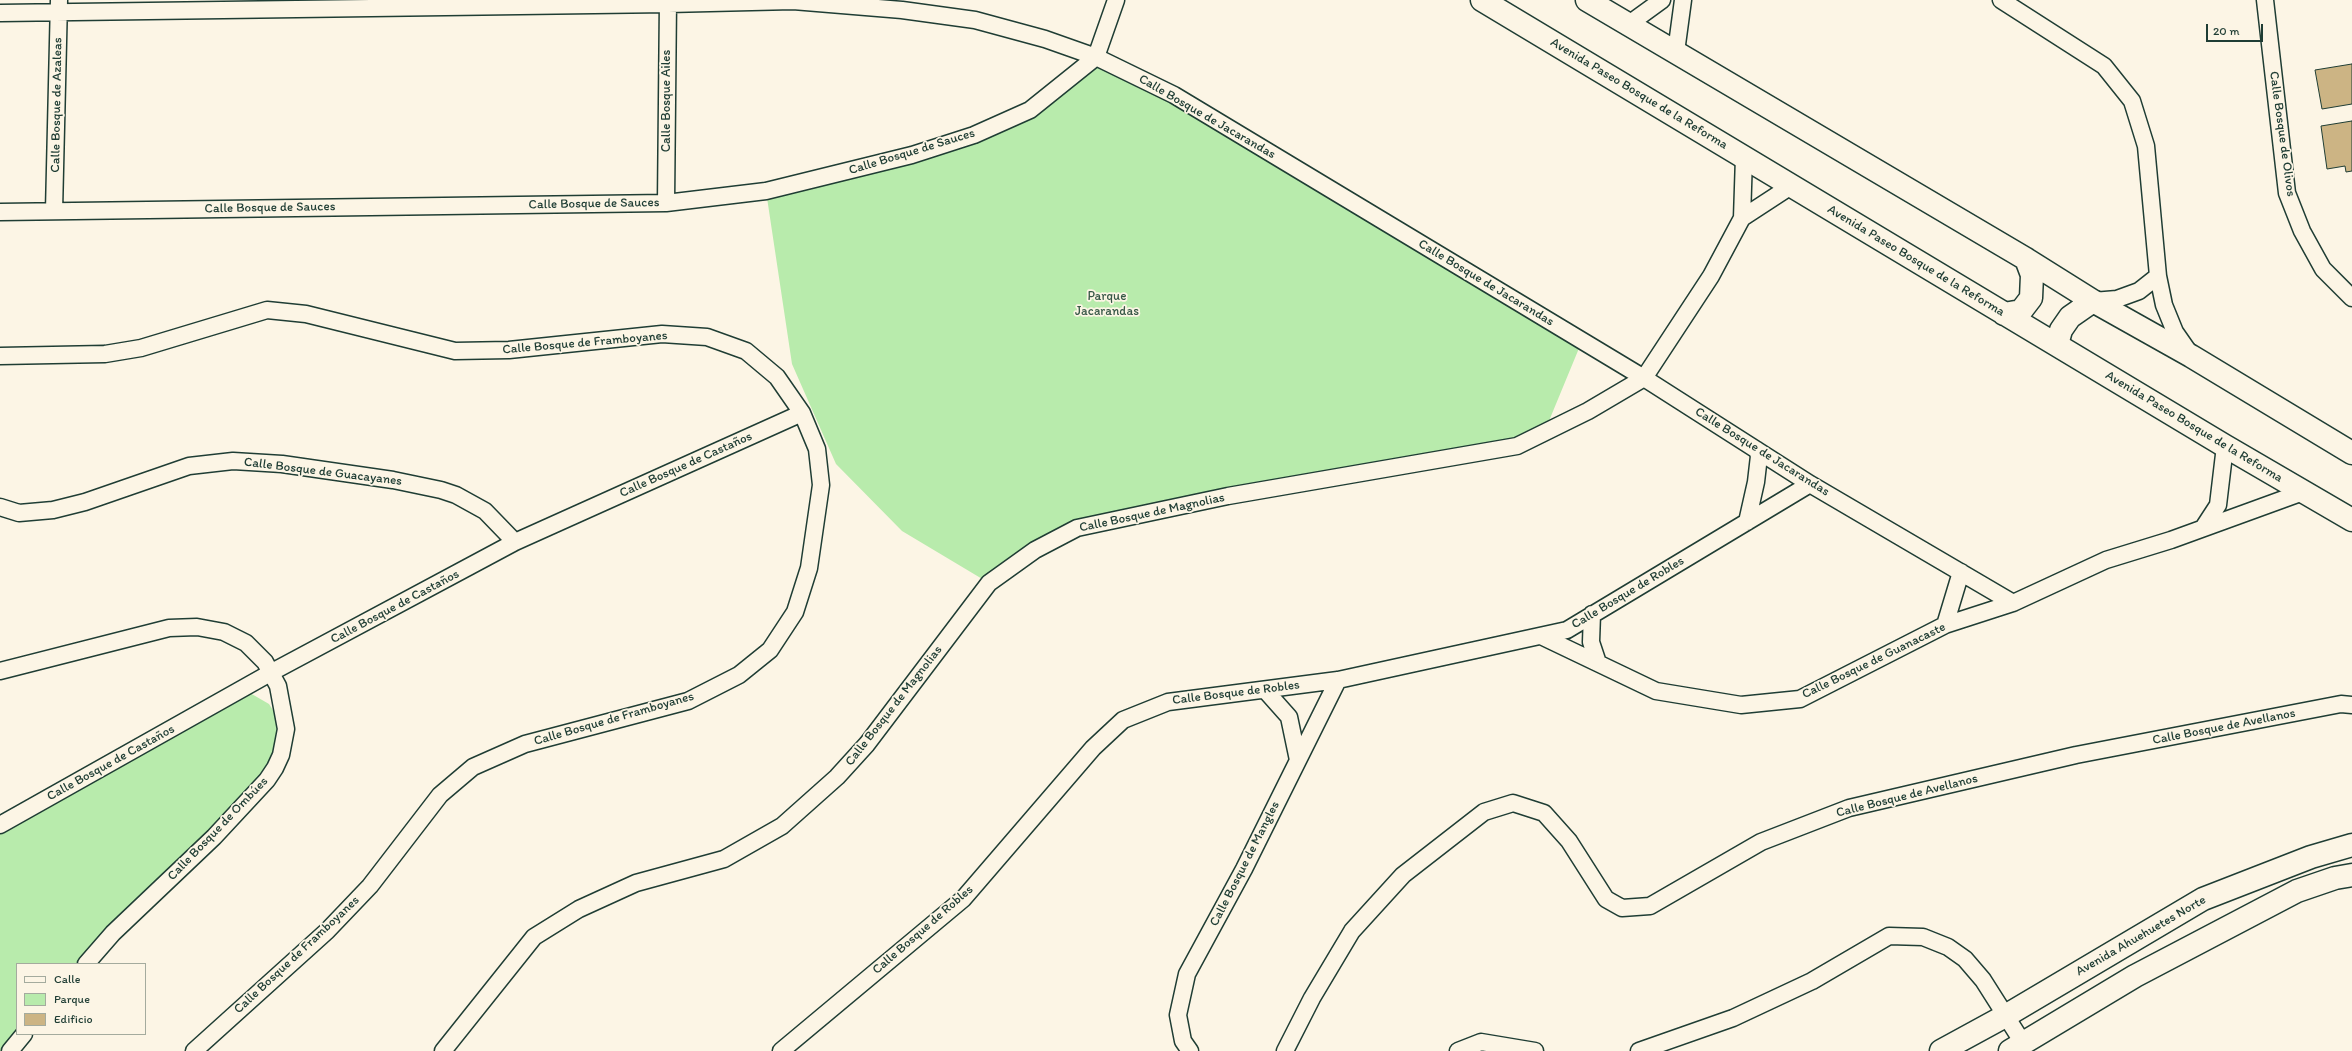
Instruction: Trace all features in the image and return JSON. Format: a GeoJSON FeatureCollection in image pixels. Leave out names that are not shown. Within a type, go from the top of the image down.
{"type":"FeatureCollection","features":[{"type":"Feature","properties":{"kind":"main road","name":"Avenida Paseo Bosque de la Reforma"},"geometry":{"type":"LineString","coordinates":[[1482,0],[2004,314],[2352,520]]}},
{"type":"Feature","properties":{"kind":"main road"},"geometry":{"type":"LineString","coordinates":[[1588,0],[2026,259],[2093,301],[2191,356],[2352,453]]}},
{"type":"Feature","properties":{"kind":"main road"},"geometry":{"type":"LineString","coordinates":[[2004,314],[2022,311],[2031,298],[2032,275],[2026,259]]}},
{"type":"Feature","properties":{"kind":"main road"},"geometry":{"type":"LineString","coordinates":[[2057,345],[2061,330],[2070,317],[2093,301]]}},
{"type":"Feature","properties":{"kind":"main road","name":"Avenida Ahuehuetes Norte"},"geometry":{"type":"LineString","coordinates":[[1941,1051],[2007,1015],[2203,899],[2311,857],[2352,844]]}},
{"type":"Feature","properties":{"kind":"main road"},"geometry":{"type":"LineString","coordinates":[[2016,1047],[2134,976],[2297,891],[2335,878],[2352,875]]}},
{"type":"Feature","properties":{"kind":"street"},"geometry":{"type":"LineString","coordinates":[[1096,57],[1116,0]]}},
{"type":"Feature","properties":{"kind":"street"},"geometry":{"type":"LineString","coordinates":[[1629,24],[1662,0]]}},
{"type":"Feature","properties":{"kind":"street"},"geometry":{"type":"LineString","coordinates":[[1676,52],[1684,0]]}},
{"type":"Feature","properties":{"kind":"street"},"geometry":{"type":"LineString","coordinates":[[2001,0],[2104,66],[2132,101],[2146,146],[2158,276],[2164,305],[2176,332],[2191,356]]}},
{"type":"Feature","properties":{"kind":"street","name":"Calle Bosque de Olivos"},"geometry":{"type":"LineString","coordinates":[[2265,0],[2287,193],[2302,231],[2323,269],[2352,298]]}},
{"type":"Feature","properties":{"kind":"street","name":"Calle Bosque de Jacarandas"},"geometry":{"type":"LineString","coordinates":[[0,12],[59,6],[793,1],[902,10],[974,20],[1045,39],[1096,57],[1174,95],[1644,378],[1810,484],[2013,603]]}},
{"type":"Feature","properties":{"kind":"street","name":"Calle Bosque Ailes"},"geometry":{"type":"LineString","coordinates":[[666,203],[668,2]]}},
{"type":"Feature","properties":{"kind":"street","name":"Calle Bosque de Azaleas"},"geometry":{"type":"LineString","coordinates":[[54,210],[59,6]]}},
{"type":"Feature","properties":{"kind":"street","name":"Calle Bosque de Sauces"},"geometry":{"type":"LineString","coordinates":[[0,212],[54,210],[666,203],[766,191],[912,155],[974,135],[1030,110],[1096,57]]}},
{"type":"Feature","properties":{"kind":"street","name":"Calle Bosque de Magnolias"},"geometry":{"type":"LineString","coordinates":[[443,1051],[534,937],[579,909],[636,883],[724,859],[782,826],[837,777],[867,744],[989,583],[1035,550],[1077,528],[1228,496],[1516,446],[1588,412],[1644,378],[1711,276],[1742,218],[1744,157]]}},
{"type":"Feature","properties":{"kind":"street","name":"Calle Bosque de Magnolias"},"geometry":{"type":"LineString","coordinates":[[1742,218],[1791,186]]}},
{"type":"Feature","properties":{"kind":"street"},"geometry":{"type":"LineString","coordinates":[[2093,301],[2116,299],[2139,291],[2158,276]]}},
{"type":"Feature","properties":{"kind":"street","name":"Calle Bosque de Framboyanes"},"geometry":{"type":"LineString","coordinates":[[0,356],[105,354],[140,348],[267,310],[306,314],[454,351],[509,350],[662,334],[707,337],[746,351],[777,376],[802,413],[817,449],[821,485],[809,568],[795,612],[770,650],[739,675],[688,701],[525,744],[473,767],[440,795],[370,886],[327,931],[194,1051]]}},
{"type":"Feature","properties":{"kind":"street","name":"Calle Bosque de Castaños"},"geometry":{"type":"LineString","coordinates":[[0,825],[272,672],[515,542],[802,413]]}},
{"type":"Feature","properties":{"kind":"street"},"geometry":{"type":"LineString","coordinates":[[2203,528],[2218,505],[2225,446]]}},
{"type":"Feature","properties":{"kind":"street"},"geometry":{"type":"LineString","coordinates":[[1747,522],[1756,482],[1759,456],[1757,450]]}},
{"type":"Feature","properties":{"kind":"street","name":"Calle Bosque de Guacayanes"},"geometry":{"type":"LineString","coordinates":[[0,507],[19,513],[53,510],[86,502],[188,466],[233,461],[282,464],[393,480],[456,495],[485,511],[515,542]]}},
{"type":"Feature","properties":{"kind":"street","name":"Calle Bosque de Robles"},"geometry":{"type":"LineString","coordinates":[[781,1051],[963,899],[1093,748],[1122,720],[1168,702],[1338,680],[1567,630],[1810,484]]}},
{"type":"Feature","properties":{"kind":"street","name":"Calle Bosque de Guanacaste"},"geometry":{"type":"LineString","coordinates":[[1541,636],[1656,691],[1741,706],[1800,699],[1945,625],[2013,603],[2106,560],[2203,528],[2303,492]]}},
{"type":"Feature","properties":{"kind":"street"},"geometry":{"type":"LineString","coordinates":[[1945,625],[1960,572]]}},
{"type":"Feature","properties":{"kind":"street"},"geometry":{"type":"LineString","coordinates":[[1592,614],[1591,642],[1598,663]]}},
{"type":"Feature","properties":{"kind":"street","name":"Calle Bosque de Ombúes"},"geometry":{"type":"LineString","coordinates":[[0,672],[169,628],[183,627],[212,629],[236,637],[256,652],[272,672],[282,701],[286,729],[281,755],[267,780],[214,837],[113,933],[87,963]]}},
{"type":"Feature","properties":{"kind":"street","name":"Calle Bosque de Mangles"},"geometry":{"type":"LineString","coordinates":[[1190,1051],[1183,1041],[1178,1015],[1187,974],[1244,869],[1338,680]]}},
{"type":"Feature","properties":{"kind":"street"},"geometry":{"type":"LineString","coordinates":[[1265,690],[1289,718],[1298,760]]}},
{"type":"Feature","properties":{"kind":"street","name":"Calle Bosque de Avellanos"},"geometry":{"type":"LineString","coordinates":[[1285,1051],[1312,998],[1352,930],[1403,875],[1484,812],[1513,803],[1544,812],[1570,841],[1606,899],[1622,908],[1650,906],[1761,842],[1849,808],[2076,755],[2341,704],[2352,705]]}},
{"type":"Feature","properties":{"kind":"street"},"geometry":{"type":"LineString","coordinates":[[1638,1051],[1747,1012],[1812,981],[1889,936],[1923,937],[1948,947],[1970,964],[2007,1015],[2016,1047]]}},
{"type":"Feature","properties":{"kind":"street"},"geometry":{"type":"LineString","coordinates":[[10,1051],[23,1035]]}},
{"type":"Feature","properties":{"kind":"street"},"geometry":{"type":"LineString","coordinates":[[1458,1051],[1481,1042],[1535,1051]]}},
{"type":"Feature","properties":{"kind":"green space","name":"Parque Jacarandas"},"geometry":{"type":"Polygon","coordinates":[[[1096,57],[1582,341],[1544,433],[1077,528],[989,583],[902,531],[836,464],[792,364],[766,191],[982,131],[1064,85],[1096,57]]]}},
{"type":"Feature","properties":{"kind":"green space"},"geometry":{"type":"Polygon","coordinates":[[[250,693],[269,704],[278,718],[280,729],[270,765],[210,833],[109,929],[79,963],[16,963],[16,1035],[3,1051],[0,1051],[0,834],[250,693]]]}},
{"type":"Feature","properties":{"kind":"building"},"geometry":{"type":"Polygon","coordinates":[[[2352,64],[2352,104],[2322,109],[2315,70],[2352,64]]]}},
{"type":"Feature","properties":{"kind":"building"},"geometry":{"type":"Polygon","coordinates":[[[2352,121],[2352,171],[2346,172],[2345,166],[2327,169],[2321,126],[2352,121]]]}}]}
